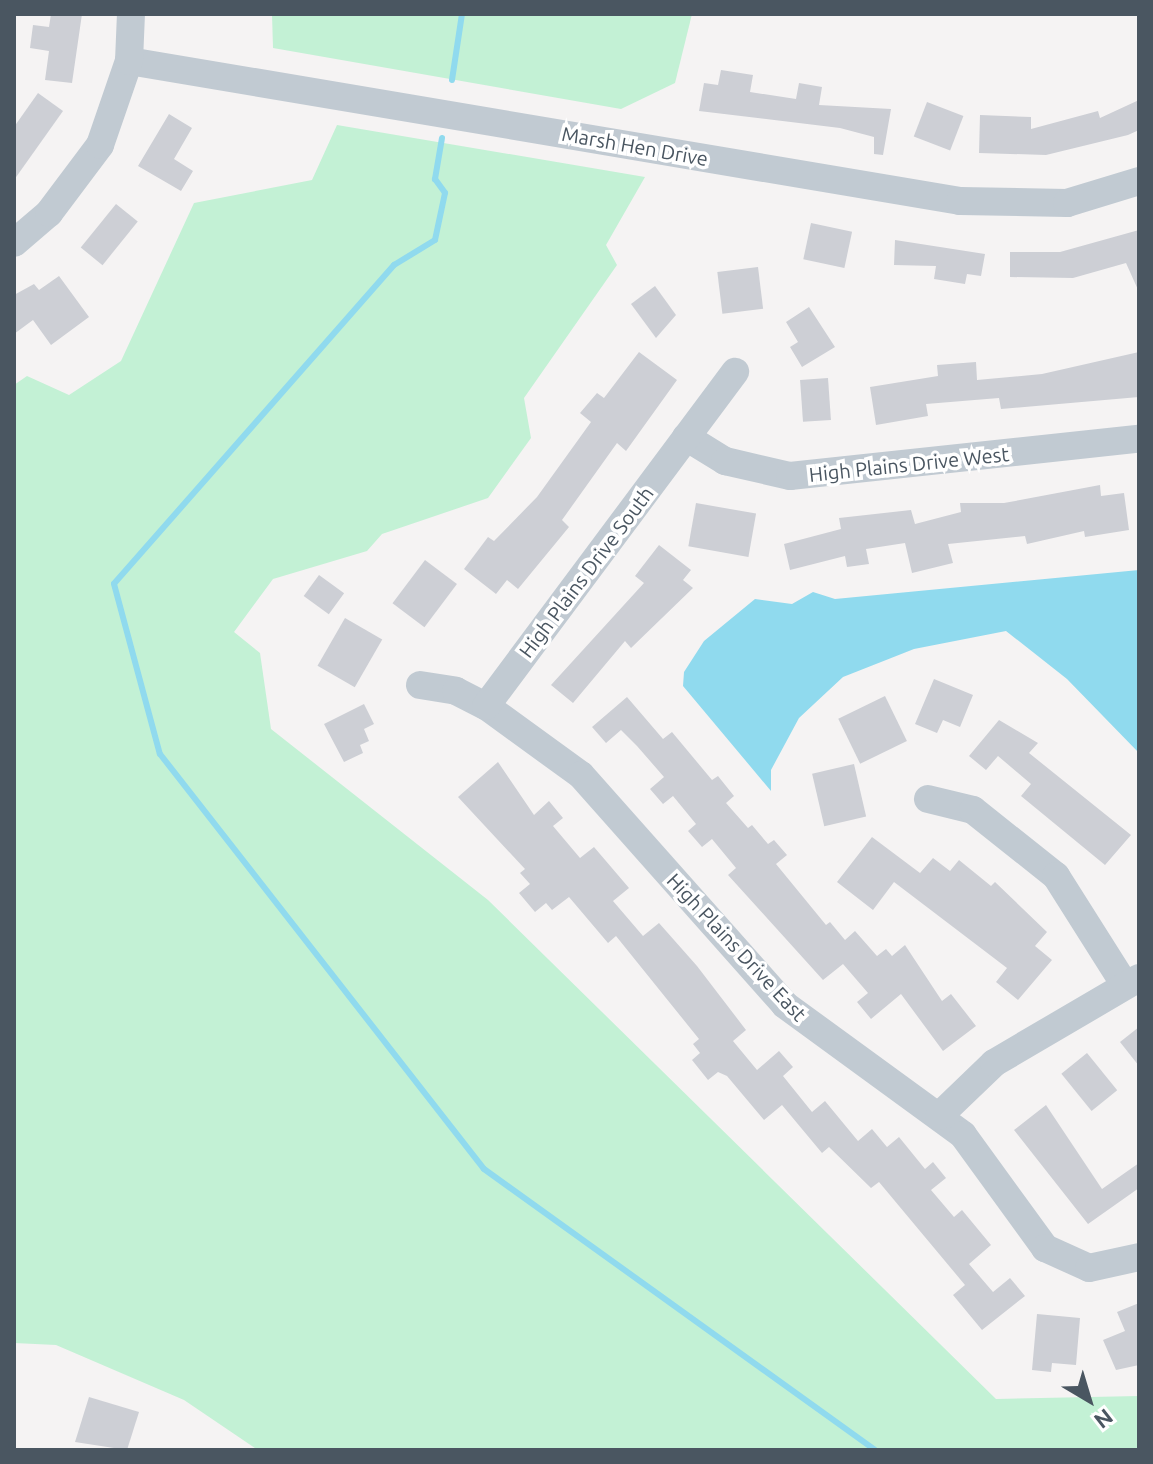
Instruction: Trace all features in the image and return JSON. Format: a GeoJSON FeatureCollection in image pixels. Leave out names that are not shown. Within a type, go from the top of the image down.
{"type":"FeatureCollection","features":[{"type":"Feature","properties":{"kind":"street"},"geometry":{"type":"LineString","coordinates":[[14,243],[49,213],[100,145],[129,61],[131,14]]}},
{"type":"Feature","properties":{"kind":"street","name":"Marsh Hen Drive"},"geometry":{"type":"LineString","coordinates":[[129,61],[960,201],[1067,203],[1139,181]]}},
{"type":"Feature","properties":{"kind":"street","name":"High Plains Drive South"},"geometry":{"type":"LineString","coordinates":[[486,706],[735,372]]}},
{"type":"Feature","properties":{"kind":"street","name":"High Plains Drive West"},"geometry":{"type":"LineString","coordinates":[[686,437],[725,461],[790,476],[1139,439]]}},
{"type":"Feature","properties":{"kind":"street","name":"High Plains Drive East"},"geometry":{"type":"LineString","coordinates":[[420,685],[456,691],[486,706],[581,775],[794,1012],[939,1116],[980,1153],[1034,1236],[1073,1265],[1105,1268],[1139,1257]]}},
{"type":"Feature","properties":{"kind":"street"},"geometry":{"type":"LineString","coordinates":[[928,799],[973,810],[1056,876],[1132,982],[994,1063],[939,1116]]}},
{"type":"Feature","properties":{"kind":"green space"},"geometry":{"type":"Polygon","coordinates":[[[272,14],[692,14],[675,83],[621,109],[273,48],[272,14]]]}},
{"type":"Feature","properties":{"kind":"green space"},"geometry":{"type":"Polygon","coordinates":[[[337,125],[645,177],[606,245],[617,265],[524,398],[531,438],[488,498],[382,534],[367,551],[273,579],[234,632],[260,653],[271,729],[488,900],[996,1399],[1139,1396],[1139,1450],[258,1450],[184,1400],[56,1345],[14,1343],[14,385],[27,376],[69,395],[121,361],[194,203],[312,180],[337,125]]]}},
{"type":"Feature","properties":{"kind":"water"},"geometry":{"type":"Polygon","coordinates":[[[1139,570],[1139,753],[1067,679],[1006,631],[914,649],[843,677],[799,718],[771,770],[771,791],[683,686],[684,672],[704,641],[755,599],[792,604],[813,592],[835,599],[1139,570]]]}},
{"type":"Feature","properties":{"kind":"building"},"geometry":{"type":"Polygon","coordinates":[[[51,14],[82,14],[72,83],[45,80],[49,51],[30,48],[33,25],[49,27],[51,14]]]}},
{"type":"Feature","properties":{"kind":"building"},"geometry":{"type":"Polygon","coordinates":[[[721,70],[753,75],[750,92],[796,99],[799,83],[822,87],[819,105],[891,109],[883,155],[874,154],[874,137],[840,128],[699,111],[704,83],[718,85],[721,70]]]}},
{"type":"Feature","properties":{"kind":"building"},"geometry":{"type":"Polygon","coordinates":[[[38,93],[63,111],[14,180],[14,127],[38,93]]]}},
{"type":"Feature","properties":{"kind":"building"},"geometry":{"type":"Polygon","coordinates":[[[1139,100],[1139,130],[1128,135],[1046,155],[979,153],[980,115],[1031,117],[1031,129],[1098,111],[1100,118],[1139,100]]]}},
{"type":"Feature","properties":{"kind":"building"},"geometry":{"type":"Polygon","coordinates":[[[927,102],[963,116],[950,151],[914,137],[927,102]]]}},
{"type":"Feature","properties":{"kind":"building"},"geometry":{"type":"Polygon","coordinates":[[[169,114],[192,128],[174,159],[193,171],[181,191],[138,166],[169,114]]]}},
{"type":"Feature","properties":{"kind":"building"},"geometry":{"type":"Polygon","coordinates":[[[116,204],[138,222],[103,265],[81,248],[116,204]]]}},
{"type":"Feature","properties":{"kind":"building"},"geometry":{"type":"Polygon","coordinates":[[[811,223],[852,232],[844,268],[803,259],[811,223]]]}},
{"type":"Feature","properties":{"kind":"building"},"geometry":{"type":"Polygon","coordinates":[[[1139,230],[1139,292],[1126,263],[1073,278],[1010,277],[1010,252],[1060,252],[1139,230]]]}},
{"type":"Feature","properties":{"kind":"building"},"geometry":{"type":"Polygon","coordinates":[[[895,240],[985,254],[981,276],[967,274],[965,284],[934,279],[936,266],[894,265],[895,240]]]}},
{"type":"Feature","properties":{"kind":"building"},"geometry":{"type":"Polygon","coordinates":[[[758,267],[763,309],[722,314],[717,272],[758,267]]]}},
{"type":"Feature","properties":{"kind":"building"},"geometry":{"type":"Polygon","coordinates":[[[59,276],[89,317],[51,345],[33,320],[14,334],[14,295],[34,284],[39,290],[59,276]]]}},
{"type":"Feature","properties":{"kind":"building"},"geometry":{"type":"Polygon","coordinates":[[[655,286],[676,315],[656,338],[631,304],[655,286]]]}},
{"type":"Feature","properties":{"kind":"building"},"geometry":{"type":"Polygon","coordinates":[[[809,307],[835,347],[802,367],[790,347],[798,342],[786,322],[809,307]]]}},
{"type":"Feature","properties":{"kind":"building"},"geometry":{"type":"Polygon","coordinates":[[[639,352],[677,380],[626,451],[617,443],[562,520],[569,527],[518,589],[507,580],[496,594],[464,569],[488,537],[494,541],[537,497],[591,422],[580,413],[597,393],[604,398],[639,352]]]}},
{"type":"Feature","properties":{"kind":"building"},"geometry":{"type":"Polygon","coordinates":[[[1139,352],[1139,397],[1001,409],[999,398],[926,404],[928,416],[876,425],[870,387],[938,376],[937,365],[976,362],[977,380],[1042,374],[1139,352]]]}},
{"type":"Feature","properties":{"kind":"building"},"geometry":{"type":"Polygon","coordinates":[[[828,378],[831,420],[803,422],[800,380],[828,378]]]}},
{"type":"Feature","properties":{"kind":"building"},"geometry":{"type":"Polygon","coordinates":[[[1100,485],[1101,496],[1124,493],[1129,530],[1085,537],[1084,531],[1027,544],[1025,536],[948,544],[953,563],[912,573],[905,543],[866,549],[869,564],[847,567],[845,556],[790,570],[784,544],[841,529],[839,518],[911,510],[915,524],[961,512],[960,503],[1004,503],[1100,485]]]}},
{"type":"Feature","properties":{"kind":"building"},"geometry":{"type":"Polygon","coordinates":[[[696,503],[756,514],[748,557],[688,546],[696,503]]]}},
{"type":"Feature","properties":{"kind":"building"},"geometry":{"type":"Polygon","coordinates":[[[659,545],[691,570],[683,580],[693,588],[631,648],[625,641],[573,703],[551,685],[644,583],[635,576],[659,545]]]}},
{"type":"Feature","properties":{"kind":"building"},"geometry":{"type":"Polygon","coordinates":[[[425,560],[457,584],[424,627],[393,603],[425,560]]]}},
{"type":"Feature","properties":{"kind":"building"},"geometry":{"type":"Polygon","coordinates":[[[319,575],[344,593],[329,614],[304,596],[319,575]]]}},
{"type":"Feature","properties":{"kind":"building"},"geometry":{"type":"Polygon","coordinates":[[[345,618],[382,640],[355,687],[318,666],[345,618]]]}},
{"type":"Feature","properties":{"kind":"building"},"geometry":{"type":"Polygon","coordinates":[[[934,679],[973,695],[960,727],[943,720],[937,733],[915,724],[934,679]]]}},
{"type":"Feature","properties":{"kind":"building"},"geometry":{"type":"Polygon","coordinates":[[[885,696],[907,741],[860,764],[838,719],[885,696]]]}},
{"type":"Feature","properties":{"kind":"building"},"geometry":{"type":"Polygon","coordinates":[[[627,697],[663,739],[672,732],[712,780],[718,776],[734,796],[726,803],[748,828],[752,825],[768,844],[774,840],[787,855],[776,864],[826,925],[830,922],[845,940],[855,931],[877,956],[886,949],[892,956],[905,945],[942,1001],[951,994],[976,1026],[943,1051],[901,994],[871,1019],[857,1002],[868,993],[843,964],[823,980],[728,875],[736,868],[712,839],[702,847],[688,831],[696,824],[673,796],[663,804],[650,789],[664,777],[637,746],[621,730],[606,743],[592,727],[627,697]]]}},
{"type":"Feature","properties":{"kind":"building"},"geometry":{"type":"Polygon","coordinates":[[[364,704],[374,724],[364,729],[369,741],[360,745],[363,753],[344,762],[324,724],[364,704]]]}},
{"type":"Feature","properties":{"kind":"building"},"geometry":{"type":"Polygon","coordinates":[[[999,720],[1038,743],[1029,753],[1131,835],[1105,865],[1021,796],[1031,784],[998,756],[986,770],[969,756],[999,720]]]}},
{"type":"Feature","properties":{"kind":"building"},"geometry":{"type":"Polygon","coordinates":[[[498,762],[534,815],[549,801],[563,818],[553,826],[580,858],[594,847],[629,888],[613,901],[643,936],[659,923],[697,966],[746,1030],[733,1041],[757,1070],[779,1051],[793,1067],[783,1076],[812,1112],[825,1101],[858,1141],[872,1129],[887,1147],[899,1137],[925,1169],[933,1162],[946,1178],[931,1190],[954,1217],[962,1210],[991,1245],[969,1264],[993,1292],[1010,1278],[1025,1296],[982,1330],[953,1295],[965,1285],[879,1182],[871,1188],[829,1147],[822,1153],[782,1105],[764,1120],[727,1076],[718,1072],[708,1080],[692,1060],[700,1053],[693,1044],[699,1039],[616,936],[608,943],[569,897],[552,910],[546,903],[535,912],[519,893],[530,884],[520,873],[525,869],[458,797],[498,762]]]}},
{"type":"Feature","properties":{"kind":"building"},"geometry":{"type":"Polygon","coordinates":[[[854,764],[866,817],[824,826],[812,774],[854,764]]]}},
{"type":"Feature","properties":{"kind":"building"},"geometry":{"type":"Polygon","coordinates":[[[872,837],[920,873],[933,858],[950,871],[959,860],[991,886],[995,882],[1047,932],[1035,946],[1052,960],[1018,1000],[996,982],[1007,968],[894,882],[873,910],[837,882],[872,837]]]}},
{"type":"Feature","properties":{"kind":"building"},"geometry":{"type":"Polygon","coordinates":[[[1139,1027],[1139,1066],[1120,1042],[1139,1027]]]}},
{"type":"Feature","properties":{"kind":"building"},"geometry":{"type":"Polygon","coordinates":[[[1087,1053],[1117,1090],[1092,1111],[1061,1074],[1087,1053]]]}},
{"type":"Feature","properties":{"kind":"building"},"geometry":{"type":"Polygon","coordinates":[[[1046,1105],[1102,1189],[1139,1163],[1139,1188],[1088,1224],[1014,1130],[1046,1105]]]}},
{"type":"Feature","properties":{"kind":"building"},"geometry":{"type":"Polygon","coordinates":[[[1139,1303],[1139,1365],[1116,1370],[1103,1340],[1125,1331],[1117,1312],[1139,1303]]]}},
{"type":"Feature","properties":{"kind":"building"},"geometry":{"type":"Polygon","coordinates":[[[1037,1314],[1080,1318],[1076,1365],[1052,1363],[1051,1372],[1032,1370],[1037,1314]]]}},
{"type":"Feature","properties":{"kind":"building"},"geometry":{"type":"Polygon","coordinates":[[[89,1397],[139,1412],[127,1450],[75,1442],[89,1397]]]}},
{"type":"Feature","properties":{"kind":"waterway"},"geometry":{"type":"LineString","coordinates":[[452,80],[462,14]]}},
{"type":"Feature","properties":{"kind":"waterway"},"geometry":{"type":"LineString","coordinates":[[442,138],[435,179],[445,193],[435,240],[394,265],[114,584],[160,754],[484,1169],[875,1450]]}}]}
